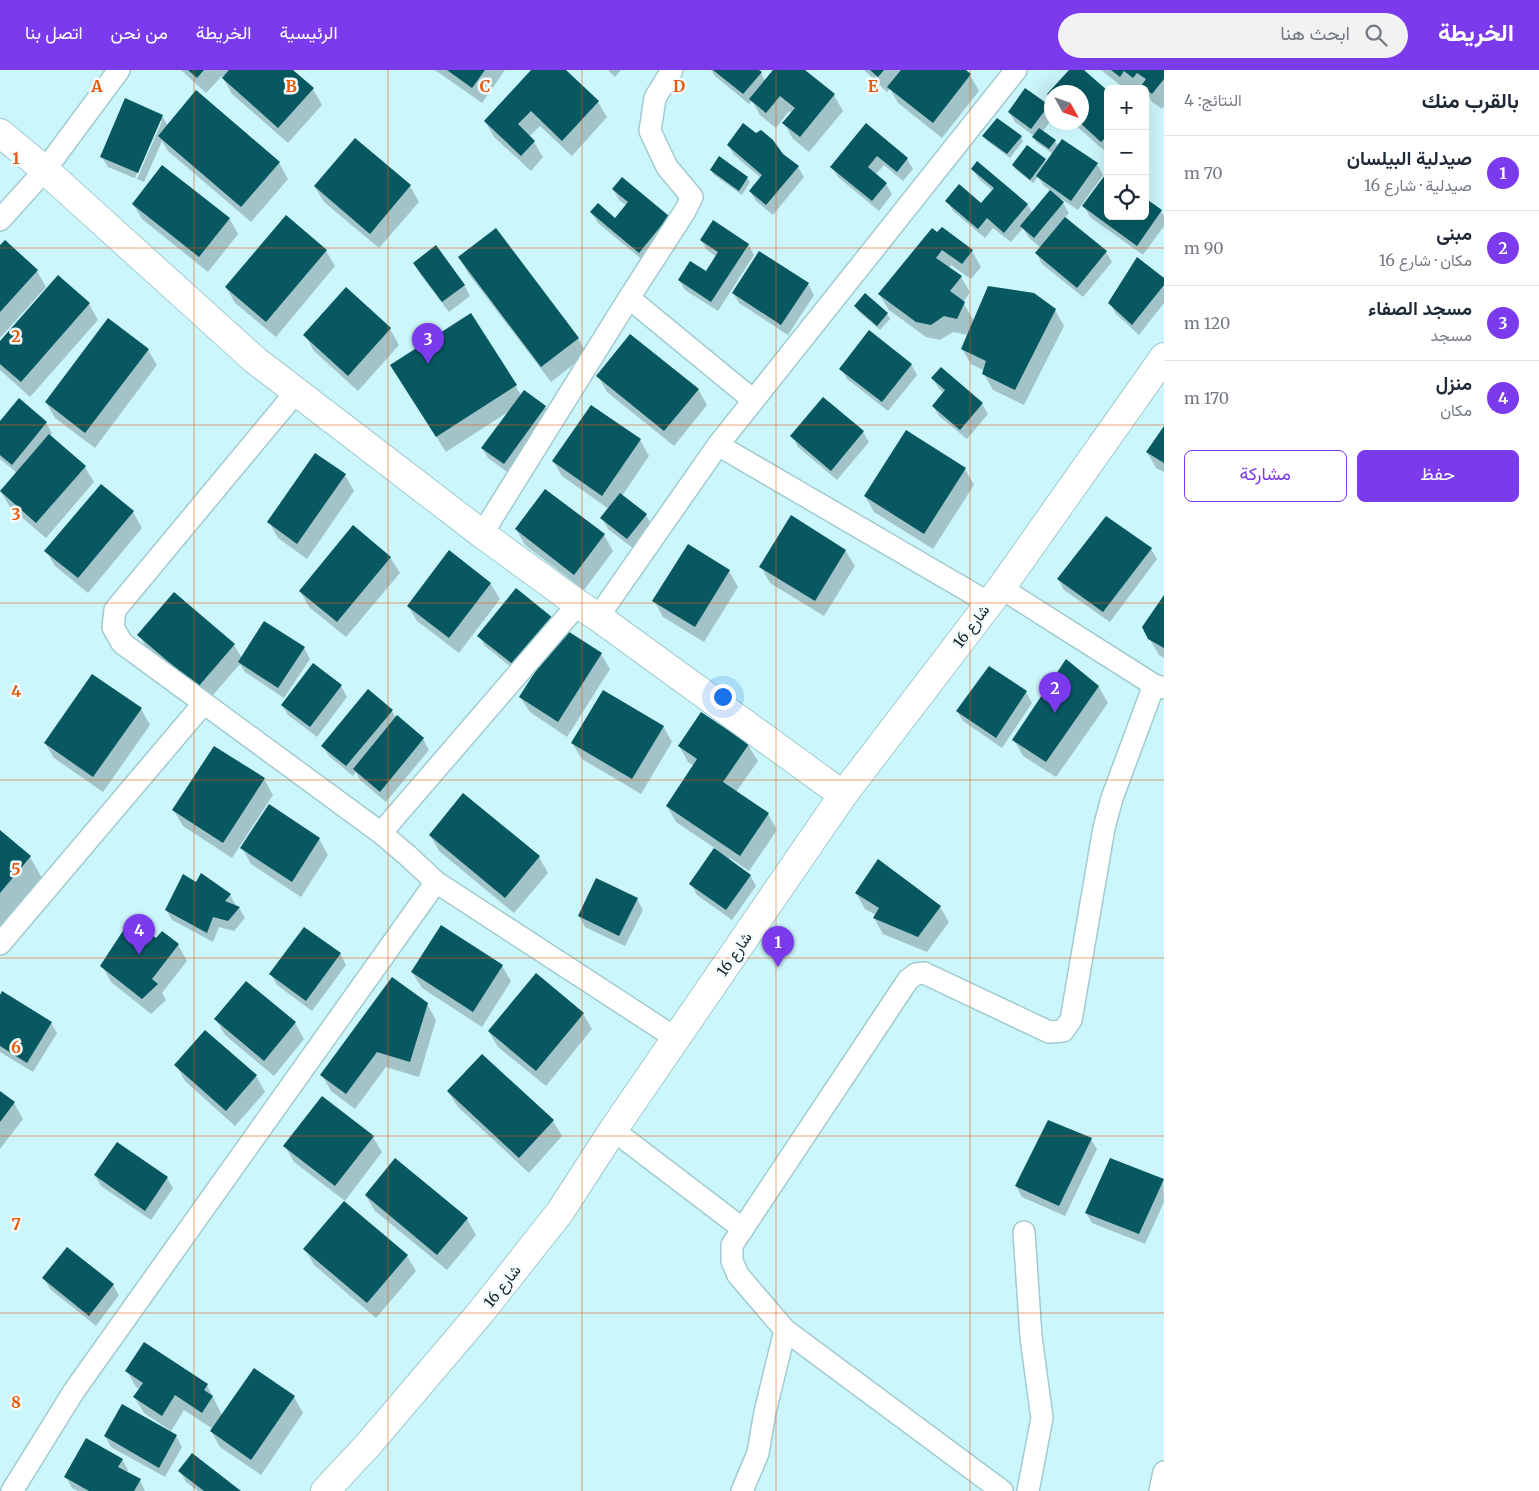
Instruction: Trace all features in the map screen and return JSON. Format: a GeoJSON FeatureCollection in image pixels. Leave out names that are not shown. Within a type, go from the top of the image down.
{"type":"FeatureCollection","features":[{"type":"Feature","properties":{"kind":"street"},"geometry":{"type":"LineString","coordinates":[[0,220],[45,170],[119,70]]}},
{"type":"Feature","properties":{"kind":"street"},"geometry":{"type":"LineString","coordinates":[[482,534],[629,298],[686,211],[692,197],[667,167],[650,131],[655,98],[672,70]]}},
{"type":"Feature","properties":{"kind":"street"},"geometry":{"type":"LineString","coordinates":[[381,833],[588,610],[1016,70]]}},
{"type":"Feature","properties":{"kind":"street"},"geometry":{"type":"LineString","coordinates":[[0,133],[45,170],[254,360],[482,534],[843,794]]}},
{"type":"Feature","properties":{"kind":"street"},"geometry":{"type":"LineString","coordinates":[[629,298],[753,400]]}},
{"type":"Feature","properties":{"kind":"street","name":"شارع 16"},"geometry":{"type":"LineString","coordinates":[[325,1491],[368,1445],[481,1312],[560,1212],[613,1130],[843,794],[995,596],[1164,357]]}},
{"type":"Feature","properties":{"kind":"street"},"geometry":{"type":"LineString","coordinates":[[296,392],[115,610],[113,627],[122,643],[381,833],[436,882],[677,1039]]}},
{"type":"Feature","properties":{"kind":"street"},"geometry":{"type":"LineString","coordinates":[[718,445],[1159,687],[1112,798],[1104,828],[1071,1020],[1063,1031],[1049,1032],[924,973],[916,974],[908,980],[732,1246],[732,1261],[738,1275],[785,1330],[1002,1491]]}},
{"type":"Feature","properties":{"kind":"street"},"geometry":{"type":"LineString","coordinates":[[0,944],[204,702]]}},
{"type":"Feature","properties":{"kind":"street"},"geometry":{"type":"LineString","coordinates":[[12,1491],[74,1391],[436,882]]}},
{"type":"Feature","properties":{"kind":"street"},"geometry":{"type":"LineString","coordinates":[[613,1130],[743,1229]]}},
{"type":"Feature","properties":{"kind":"street"},"geometry":{"type":"LineString","coordinates":[[1024,1232],[1032,1337],[1042,1418],[1028,1491]]}},
{"type":"Feature","properties":{"kind":"street"},"geometry":{"type":"LineString","coordinates":[[742,1491],[758,1453],[765,1412],[785,1330]]}},
{"type":"Feature","properties":{"kind":"street"},"geometry":{"type":"LineString","coordinates":[[1160,1491],[1164,1472]]}},
{"type":"Feature","properties":{"kind":"building"},"geometry":{"type":"Polygon","coordinates":[[[188,70],[204,70],[197,78],[188,70]]]}},
{"type":"Feature","properties":{"kind":"building"},"geometry":{"type":"Polygon","coordinates":[[[229,70],[293,70],[314,88],[278,128],[222,78],[229,70]]]}},
{"type":"Feature","properties":{"kind":"building"},"geometry":{"type":"Polygon","coordinates":[[[447,70],[485,70],[472,88],[447,70]]]}},
{"type":"Feature","properties":{"kind":"building"},"geometry":{"type":"Polygon","coordinates":[[[531,70],[566,70],[599,101],[562,141],[531,111],[518,124],[535,141],[521,156],[484,121],[531,70]]]}},
{"type":"Feature","properties":{"kind":"building"},"geometry":{"type":"Polygon","coordinates":[[[713,70],[759,70],[762,72],[743,94],[713,70]]]}},
{"type":"Feature","properties":{"kind":"building"},"geometry":{"type":"Polygon","coordinates":[[[773,70],[805,70],[835,94],[800,137],[782,123],[795,108],[780,96],[766,113],[749,99],[773,70]]]}},
{"type":"Feature","properties":{"kind":"building"},"geometry":{"type":"Polygon","coordinates":[[[870,70],[884,70],[878,77],[870,70]]]}},
{"type":"Feature","properties":{"kind":"building"},"geometry":{"type":"Polygon","coordinates":[[[901,70],[966,70],[971,74],[933,123],[887,87],[901,70]]]}},
{"type":"Feature","properties":{"kind":"building"},"geometry":{"type":"Polygon","coordinates":[[[1069,70],[1084,70],[1104,88],[1104,139],[1101,142],[1088,130],[1089,85],[1055,85],[1069,70]]]}},
{"type":"Feature","properties":{"kind":"building"},"geometry":{"type":"Polygon","coordinates":[[[1111,70],[1164,70],[1164,79],[1152,94],[1149,92],[1149,85],[1142,85],[1146,79],[1137,73],[1133,78],[1124,71],[1120,77],[1111,70]]]}},
{"type":"Feature","properties":{"kind":"building"},"geometry":{"type":"Polygon","coordinates":[[[1025,88],[1044,101],[1044,112],[1031,129],[1008,112],[1025,88]]]}},
{"type":"Feature","properties":{"kind":"building"},"geometry":{"type":"Polygon","coordinates":[[[196,90],[280,162],[241,207],[158,136],[196,90]]]}},
{"type":"Feature","properties":{"kind":"building"},"geometry":{"type":"Polygon","coordinates":[[[125,98],[163,115],[138,173],[100,157],[125,98]]]}},
{"type":"Feature","properties":{"kind":"building"},"geometry":{"type":"Polygon","coordinates":[[[997,118],[1022,136],[1007,154],[982,136],[997,118]]]}},
{"type":"Feature","properties":{"kind":"building"},"geometry":{"type":"Polygon","coordinates":[[[743,123],[756,133],[761,130],[773,140],[783,154],[799,166],[766,205],[749,191],[762,175],[727,145],[743,123]]]}},
{"type":"Feature","properties":{"kind":"building"},"geometry":{"type":"Polygon","coordinates":[[[866,123],[908,158],[897,172],[877,156],[868,167],[887,183],[872,201],[830,167],[866,123]]]}},
{"type":"Feature","properties":{"kind":"building"},"geometry":{"type":"Polygon","coordinates":[[[1039,128],[1056,140],[1049,149],[1032,137],[1039,128]]]}},
{"type":"Feature","properties":{"kind":"building"},"geometry":{"type":"Polygon","coordinates":[[[355,138],[411,185],[370,234],[314,186],[355,138]]]}},
{"type":"Feature","properties":{"kind":"building"},"geometry":{"type":"Polygon","coordinates":[[[1062,139],[1098,163],[1071,201],[1036,176],[1062,139]]]}},
{"type":"Feature","properties":{"kind":"building"},"geometry":{"type":"Polygon","coordinates":[[[1027,145],[1046,159],[1030,180],[1012,165],[1027,145]]]}},
{"type":"Feature","properties":{"kind":"building"},"geometry":{"type":"Polygon","coordinates":[[[719,156],[748,177],[739,191],[710,170],[719,156]]]}},
{"type":"Feature","properties":{"kind":"building"},"geometry":{"type":"Polygon","coordinates":[[[977,161],[1028,204],[1004,233],[987,218],[978,229],[945,201],[959,184],[981,203],[994,188],[971,169],[977,161]]]}},
{"type":"Feature","properties":{"kind":"building"},"geometry":{"type":"Polygon","coordinates":[[[162,165],[230,218],[199,257],[132,204],[162,165]]]}},
{"type":"Feature","properties":{"kind":"building"},"geometry":{"type":"Polygon","coordinates":[[[1104,176],[1104,220],[1149,220],[1149,201],[1162,210],[1137,246],[1082,206],[1104,176]]]}},
{"type":"Feature","properties":{"kind":"building"},"geometry":{"type":"Polygon","coordinates":[[[622,177],[669,216],[639,253],[590,212],[598,203],[615,218],[628,202],[612,189],[622,177]]]}},
{"type":"Feature","properties":{"kind":"building"},"geometry":{"type":"Polygon","coordinates":[[[1050,190],[1064,202],[1034,238],[1020,226],[1050,190]]]}},
{"type":"Feature","properties":{"kind":"building"},"geometry":{"type":"Polygon","coordinates":[[[286,215],[327,250],[266,322],[225,287],[286,215]]]}},
{"type":"Feature","properties":{"kind":"building"},"geometry":{"type":"Polygon","coordinates":[[[1065,217],[1107,251],[1077,288],[1035,253],[1065,217]]]}},
{"type":"Feature","properties":{"kind":"building"},"geometry":{"type":"Polygon","coordinates":[[[713,220],[749,244],[711,302],[678,280],[690,261],[706,271],[718,252],[700,240],[713,220]]]}},
{"type":"Feature","properties":{"kind":"building"},"geometry":{"type":"Polygon","coordinates":[[[942,227],[973,250],[962,264],[942,250],[936,258],[962,276],[950,291],[965,302],[957,319],[944,316],[931,325],[916,322],[878,294],[932,228],[937,232],[942,227]]]}},
{"type":"Feature","properties":{"kind":"building"},"geometry":{"type":"Polygon","coordinates":[[[496,228],[579,338],[541,367],[458,257],[496,228]]]}},
{"type":"Feature","properties":{"kind":"building"},"geometry":{"type":"Polygon","coordinates":[[[5,240],[38,270],[0,312],[0,245],[5,240]]]}},
{"type":"Feature","properties":{"kind":"building"},"geometry":{"type":"Polygon","coordinates":[[[436,245],[465,285],[442,302],[413,263],[436,245]]]}},
{"type":"Feature","properties":{"kind":"building"},"geometry":{"type":"Polygon","coordinates":[[[759,251],[809,283],[781,325],[732,293],[759,251]]]}},
{"type":"Feature","properties":{"kind":"building"},"geometry":{"type":"Polygon","coordinates":[[[1137,257],[1164,278],[1164,285],[1132,325],[1108,303],[1137,257]]]}},
{"type":"Feature","properties":{"kind":"building"},"geometry":{"type":"Polygon","coordinates":[[[58,275],[90,303],[21,382],[0,364],[0,341],[58,275]]]}},
{"type":"Feature","properties":{"kind":"building"},"geometry":{"type":"Polygon","coordinates":[[[988,286],[1034,293],[1056,309],[1015,390],[982,374],[986,361],[961,349],[988,286]]]}},
{"type":"Feature","properties":{"kind":"building"},"geometry":{"type":"Polygon","coordinates":[[[346,287],[391,328],[348,376],[303,335],[346,287]]]}},
{"type":"Feature","properties":{"kind":"building"},"geometry":{"type":"Polygon","coordinates":[[[865,293],[888,313],[877,326],[854,306],[865,293]]]}},
{"type":"Feature","properties":{"kind":"building"},"geometry":{"type":"Polygon","coordinates":[[[471,313],[517,385],[436,437],[390,365],[471,313]]]}},
{"type":"Feature","properties":{"kind":"building"},"geometry":{"type":"Polygon","coordinates":[[[108,318],[149,349],[85,433],[45,402],[108,318]]]}},
{"type":"Feature","properties":{"kind":"building"},"geometry":{"type":"Polygon","coordinates":[[[869,330],[912,364],[882,402],[839,369],[869,330]]]}},
{"type":"Feature","properties":{"kind":"building"},"geometry":{"type":"Polygon","coordinates":[[[630,334],[699,389],[664,431],[596,376],[630,334]]]}},
{"type":"Feature","properties":{"kind":"building"},"geometry":{"type":"Polygon","coordinates":[[[941,367],[983,403],[960,430],[932,406],[945,390],[931,378],[941,367]]]}},
{"type":"Feature","properties":{"kind":"building"},"geometry":{"type":"Polygon","coordinates":[[[524,390],[546,406],[504,464],[481,448],[524,390]]]}},
{"type":"Feature","properties":{"kind":"building"},"geometry":{"type":"Polygon","coordinates":[[[823,397],[864,431],[831,471],[790,436],[823,397]]]}},
{"type":"Feature","properties":{"kind":"building"},"geometry":{"type":"Polygon","coordinates":[[[19,398],[47,422],[12,465],[0,455],[0,421],[19,398]]]}},
{"type":"Feature","properties":{"kind":"building"},"geometry":{"type":"Polygon","coordinates":[[[591,405],[641,439],[602,496],[552,461],[591,405]]]}},
{"type":"Feature","properties":{"kind":"building"},"geometry":{"type":"Polygon","coordinates":[[[1164,426],[1164,463],[1146,452],[1164,426]]]}},
{"type":"Feature","properties":{"kind":"building"},"geometry":{"type":"Polygon","coordinates":[[[906,430],[966,468],[924,534],[864,496],[906,430]]]}},
{"type":"Feature","properties":{"kind":"building"},"geometry":{"type":"Polygon","coordinates":[[[49,434],[86,466],[36,523],[0,491],[49,434]]]}},
{"type":"Feature","properties":{"kind":"building"},"geometry":{"type":"Polygon","coordinates":[[[315,453],[346,474],[297,544],[267,522],[315,453]]]}},
{"type":"Feature","properties":{"kind":"building"},"geometry":{"type":"Polygon","coordinates":[[[101,484],[134,511],[78,578],[44,551],[101,484]]]}},
{"type":"Feature","properties":{"kind":"building"},"geometry":{"type":"Polygon","coordinates":[[[545,489],[605,534],[574,575],[515,529],[545,489]]]}},
{"type":"Feature","properties":{"kind":"building"},"geometry":{"type":"Polygon","coordinates":[[[620,493],[647,514],[627,539],[600,518],[620,493]]]}},
{"type":"Feature","properties":{"kind":"building"},"geometry":{"type":"Polygon","coordinates":[[[791,515],[846,550],[815,601],[759,567],[791,515]]]}},
{"type":"Feature","properties":{"kind":"building"},"geometry":{"type":"Polygon","coordinates":[[[1106,516],[1152,548],[1103,612],[1057,579],[1106,516]]]}},
{"type":"Feature","properties":{"kind":"building"},"geometry":{"type":"Polygon","coordinates":[[[353,525],[391,557],[337,622],[299,591],[353,525]]]}},
{"type":"Feature","properties":{"kind":"building"},"geometry":{"type":"Polygon","coordinates":[[[688,544],[730,570],[695,627],[652,601],[688,544]]]}},
{"type":"Feature","properties":{"kind":"building"},"geometry":{"type":"Polygon","coordinates":[[[449,550],[491,583],[449,638],[407,606],[449,550]]]}},
{"type":"Feature","properties":{"kind":"building"},"geometry":{"type":"Polygon","coordinates":[[[516,588],[553,618],[515,666],[477,636],[516,588]]]}},
{"type":"Feature","properties":{"kind":"building"},"geometry":{"type":"Polygon","coordinates":[[[174,592],[235,644],[198,687],[137,635],[174,592]]]}},
{"type":"Feature","properties":{"kind":"building"},"geometry":{"type":"Polygon","coordinates":[[[1164,595],[1164,648],[1148,639],[1142,627],[1164,595]]]}},
{"type":"Feature","properties":{"kind":"building"},"geometry":{"type":"Polygon","coordinates":[[[264,621],[305,647],[278,688],[238,662],[264,621]]]}},
{"type":"Feature","properties":{"kind":"building"},"geometry":{"type":"Polygon","coordinates":[[[563,628],[602,653],[558,722],[519,697],[563,628]]]}},
{"type":"Feature","properties":{"kind":"building"},"geometry":{"type":"Polygon","coordinates":[[[1066,659],[1099,686],[1046,762],[1012,740],[1066,659]]]}},
{"type":"Feature","properties":{"kind":"building"},"geometry":{"type":"Polygon","coordinates":[[[313,663],[342,685],[310,727],[281,705],[313,663]]]}},
{"type":"Feature","properties":{"kind":"building"},"geometry":{"type":"Polygon","coordinates":[[[989,666],[1027,691],[996,738],[956,711],[989,666]]]}},
{"type":"Feature","properties":{"kind":"building"},"geometry":{"type":"Polygon","coordinates":[[[92,674],[142,708],[93,777],[44,743],[92,674]]]}},
{"type":"Feature","properties":{"kind":"building"},"geometry":{"type":"Polygon","coordinates":[[[368,689],[393,710],[346,766],[321,746],[368,689]]]}},
{"type":"Feature","properties":{"kind":"building"},"geometry":{"type":"Polygon","coordinates":[[[603,690],[664,726],[632,779],[571,743],[603,690]]]}},
{"type":"Feature","properties":{"kind":"building"},"geometry":{"type":"Polygon","coordinates":[[[701,712],[749,744],[723,782],[769,813],[740,856],[666,806],[697,759],[678,746],[701,712]]]}},
{"type":"Feature","properties":{"kind":"building"},"geometry":{"type":"Polygon","coordinates":[[[397,715],[424,738],[380,792],[353,769],[397,715]]]}},
{"type":"Feature","properties":{"kind":"building"},"geometry":{"type":"Polygon","coordinates":[[[214,746],[265,778],[223,843],[172,810],[214,746]]]}},
{"type":"Feature","properties":{"kind":"building"},"geometry":{"type":"Polygon","coordinates":[[[463,793],[540,856],[505,898],[429,835],[463,793]]]}},
{"type":"Feature","properties":{"kind":"building"},"geometry":{"type":"Polygon","coordinates":[[[269,804],[320,838],[292,882],[240,848],[269,804]]]}},
{"type":"Feature","properties":{"kind":"building"},"geometry":{"type":"Polygon","coordinates":[[[0,830],[31,856],[0,893],[0,830]]]}},
{"type":"Feature","properties":{"kind":"building"},"geometry":{"type":"Polygon","coordinates":[[[714,848],[751,875],[726,910],[689,884],[714,848]]]}},
{"type":"Feature","properties":{"kind":"building"},"geometry":{"type":"Polygon","coordinates":[[[878,859],[941,906],[918,937],[873,918],[879,908],[855,893],[878,859]]]}},
{"type":"Feature","properties":{"kind":"building"},"geometry":{"type":"Polygon","coordinates":[[[201,873],[231,894],[225,901],[240,907],[228,921],[213,917],[207,933],[165,910],[183,874],[196,882],[201,873]]]}},
{"type":"Feature","properties":{"kind":"building"},"geometry":{"type":"Polygon","coordinates":[[[596,878],[638,898],[619,936],[578,916],[596,878]]]}},
{"type":"Feature","properties":{"kind":"building"},"geometry":{"type":"Polygon","coordinates":[[[132,917],[156,938],[162,931],[179,944],[152,979],[158,984],[142,999],[100,966],[132,917]]]}},
{"type":"Feature","properties":{"kind":"building"},"geometry":{"type":"Polygon","coordinates":[[[441,925],[503,965],[473,1012],[411,972],[441,925]]]}},
{"type":"Feature","properties":{"kind":"building"},"geometry":{"type":"Polygon","coordinates":[[[304,927],[341,953],[306,1001],[269,974],[304,927]]]}},
{"type":"Feature","properties":{"kind":"building"},"geometry":{"type":"Polygon","coordinates":[[[536,973],[584,1013],[536,1071],[488,1031],[536,973]]]}},
{"type":"Feature","properties":{"kind":"building"},"geometry":{"type":"Polygon","coordinates":[[[392,977],[428,1003],[410,1062],[377,1052],[346,1094],[320,1075],[392,977]]]}},
{"type":"Feature","properties":{"kind":"building"},"geometry":{"type":"Polygon","coordinates":[[[246,981],[296,1022],[264,1061],[214,1019],[246,981]]]}},
{"type":"Feature","properties":{"kind":"building"},"geometry":{"type":"Polygon","coordinates":[[[2,991],[52,1022],[27,1063],[0,1046],[0,995],[2,991]]]}},
{"type":"Feature","properties":{"kind":"building"},"geometry":{"type":"Polygon","coordinates":[[[205,1030],[257,1075],[226,1111],[174,1065],[205,1030]]]}},
{"type":"Feature","properties":{"kind":"building"},"geometry":{"type":"Polygon","coordinates":[[[482,1054],[554,1120],[519,1158],[447,1091],[482,1054]]]}},
{"type":"Feature","properties":{"kind":"building"},"geometry":{"type":"Polygon","coordinates":[[[0,1091],[15,1102],[0,1122],[0,1091]]]}},
{"type":"Feature","properties":{"kind":"building"},"geometry":{"type":"Polygon","coordinates":[[[322,1096],[374,1136],[335,1186],[283,1146],[322,1096]]]}},
{"type":"Feature","properties":{"kind":"building"},"geometry":{"type":"Polygon","coordinates":[[[1048,1120],[1092,1138],[1059,1206],[1015,1186],[1048,1120]]]}},
{"type":"Feature","properties":{"kind":"building"},"geometry":{"type":"Polygon","coordinates":[[[117,1142],[168,1177],[145,1211],[94,1175],[117,1142]]]}},
{"type":"Feature","properties":{"kind":"building"},"geometry":{"type":"Polygon","coordinates":[[[395,1158],[468,1218],[437,1255],[365,1195],[395,1158]]]}},
{"type":"Feature","properties":{"kind":"building"},"geometry":{"type":"Polygon","coordinates":[[[1110,1158],[1164,1179],[1139,1234],[1085,1213],[1110,1158]]]}},
{"type":"Feature","properties":{"kind":"building"},"geometry":{"type":"Polygon","coordinates":[[[344,1201],[408,1255],[367,1303],[303,1249],[344,1201]]]}},
{"type":"Feature","properties":{"kind":"building"},"geometry":{"type":"Polygon","coordinates":[[[67,1247],[114,1284],[89,1316],[42,1278],[67,1247]]]}},
{"type":"Feature","properties":{"kind":"building"},"geometry":{"type":"Polygon","coordinates":[[[144,1342],[208,1384],[204,1390],[213,1396],[202,1413],[175,1395],[162,1416],[133,1397],[143,1383],[125,1371],[144,1342]]]}},
{"type":"Feature","properties":{"kind":"building"},"geometry":{"type":"Polygon","coordinates":[[[254,1368],[295,1396],[251,1460],[210,1431],[254,1368]]]}},
{"type":"Feature","properties":{"kind":"building"},"geometry":{"type":"Polygon","coordinates":[[[122,1404],[177,1435],[159,1468],[104,1436],[122,1404]]]}},
{"type":"Feature","properties":{"kind":"building"},"geometry":{"type":"Polygon","coordinates":[[[86,1438],[123,1459],[118,1467],[141,1479],[134,1491],[89,1491],[64,1477],[86,1438]]]}},
{"type":"Feature","properties":{"kind":"building"},"geometry":{"type":"Polygon","coordinates":[[[192,1453],[241,1491],[204,1491],[178,1471],[192,1453]]]}},
{"type":"Feature","properties":{"kind":"place","name":"مسجد الصفاء"},"geometry":{"type":"Point","coordinates":[428,364]}},
{"type":"Feature","properties":{"kind":"place","name":"مبنى"},"geometry":{"type":"Point","coordinates":[1055,713]}},
{"type":"Feature","properties":{"kind":"place","name":"منزل"},"geometry":{"type":"Point","coordinates":[139,955]}},
{"type":"Feature","properties":{"kind":"place","name":"صيدلية البيلسان"},"geometry":{"type":"Point","coordinates":[778,967]}}]}
